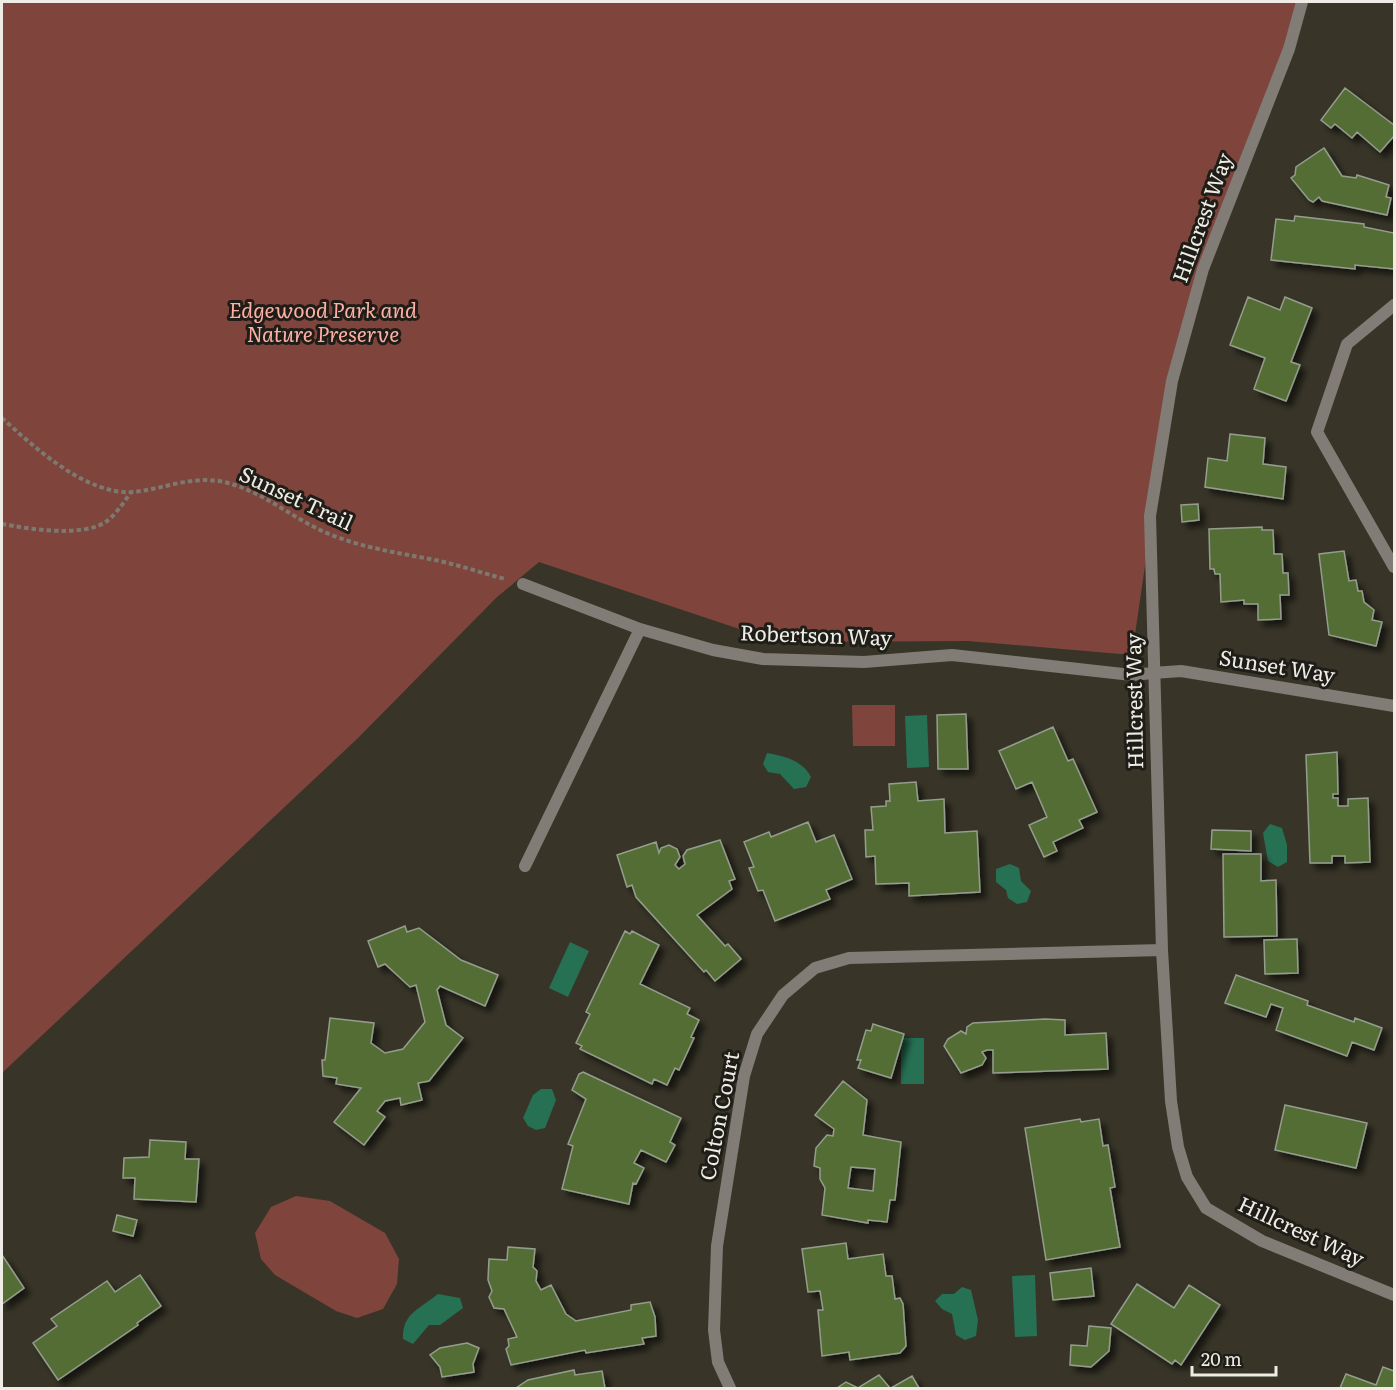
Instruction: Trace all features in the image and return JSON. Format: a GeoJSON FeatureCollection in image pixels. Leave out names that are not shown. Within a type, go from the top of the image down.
{"type":"FeatureCollection","features":[{"type":"Feature","properties":{"kind":"street","name":"Hillcrest Way"},"geometry":{"type":"LineString","coordinates":[[1302,2],[1289,49],[1203,269],[1172,381],[1150,516],[1162,950],[1171,1101],[1178,1147],[1186,1177],[1206,1208],[1262,1241],[1395,1295]]}},
{"type":"Feature","properties":{"kind":"street"},"geometry":{"type":"LineString","coordinates":[[1395,305],[1347,344],[1317,432],[1395,567]]}},
{"type":"Feature","properties":{"kind":"street","name":"Robertson Way"},"geometry":{"type":"LineString","coordinates":[[524,584],[640,629],[713,650],[763,659],[864,662],[952,655],[1132,675],[1153,673]]}},
{"type":"Feature","properties":{"kind":"street"},"geometry":{"type":"LineString","coordinates":[[525,866],[640,629]]}},
{"type":"Feature","properties":{"kind":"street","name":"Sunset Way"},"geometry":{"type":"LineString","coordinates":[[1153,673],[1180,671],[1395,706]]}},
{"type":"Feature","properties":{"kind":"street","name":"Colton Court"},"geometry":{"type":"LineString","coordinates":[[730,1389],[718,1362],[714,1330],[717,1246],[744,1076],[757,1034],[783,995],[815,969],[849,958],[1162,950]]}},
{"type":"Feature","properties":{"kind":"path","name":"Sunset Trail"},"geometry":{"type":"LineString","coordinates":[[2,418],[45,456],[66,470],[99,485],[131,492],[190,482],[222,481],[252,491],[328,533],[367,547],[438,561],[524,584]]}},
{"type":"Feature","properties":{"kind":"path"},"geometry":{"type":"LineString","coordinates":[[2,524],[62,531],[87,527],[105,522],[131,492]]}},
{"type":"Feature","properties":{"kind":"green space","name":"Edgewood Park and Nature Preserve"},"geometry":{"type":"Polygon","coordinates":[[[2,2],[1302,2],[1219,225],[1172,381],[1132,655],[968,641],[778,642],[539,562],[496,598],[358,738],[2,1073],[2,2]]]}},
{"type":"Feature","properties":{"kind":"green space"},"geometry":{"type":"Polygon","coordinates":[[[852,705],[895,705],[895,746],[853,746],[852,705]]]}},
{"type":"Feature","properties":{"kind":"green space"},"geometry":{"type":"Polygon","coordinates":[[[296,1196],[330,1201],[385,1233],[399,1259],[397,1284],[383,1309],[357,1318],[336,1311],[275,1275],[261,1259],[255,1233],[271,1207],[296,1196]]]}},
{"type":"Feature","properties":{"kind":"shaded area"},"geometry":{"type":"Polygon","coordinates":[[[927,715],[929,767],[907,768],[905,716],[927,715]]]}},
{"type":"Feature","properties":{"kind":"shaded area"},"geometry":{"type":"Polygon","coordinates":[[[767,753],[787,758],[808,771],[811,777],[806,787],[794,789],[780,774],[768,772],[763,764],[767,753]]]}},
{"type":"Feature","properties":{"kind":"shaded area"},"geometry":{"type":"Polygon","coordinates":[[[1270,824],[1282,828],[1287,845],[1287,862],[1278,867],[1268,861],[1263,833],[1270,824]]]}},
{"type":"Feature","properties":{"kind":"shaded area"},"geometry":{"type":"Polygon","coordinates":[[[1010,864],[1019,868],[1021,881],[1031,891],[1027,902],[1017,904],[1008,898],[1006,890],[996,882],[996,869],[1010,864]]]}},
{"type":"Feature","properties":{"kind":"shaded area"},"geometry":{"type":"Polygon","coordinates":[[[570,942],[589,951],[568,997],[549,988],[570,942]]]}},
{"type":"Feature","properties":{"kind":"shaded area"},"geometry":{"type":"Polygon","coordinates":[[[901,1038],[924,1038],[924,1084],[901,1084],[901,1038]]]}},
{"type":"Feature","properties":{"kind":"shaded area"},"geometry":{"type":"Polygon","coordinates":[[[541,1089],[552,1089],[556,1100],[545,1128],[536,1130],[528,1126],[523,1118],[533,1095],[541,1089]]]}},
{"type":"Feature","properties":{"kind":"shaded area"},"geometry":{"type":"Polygon","coordinates":[[[1035,1275],[1037,1336],[1015,1337],[1012,1276],[1035,1275]]]}},
{"type":"Feature","properties":{"kind":"shaded area"},"geometry":{"type":"Polygon","coordinates":[[[962,1287],[971,1290],[978,1320],[976,1336],[965,1340],[956,1335],[952,1314],[942,1309],[935,1301],[942,1294],[954,1294],[962,1287]]]}},
{"type":"Feature","properties":{"kind":"shaded area"},"geometry":{"type":"Polygon","coordinates":[[[438,1294],[460,1298],[463,1308],[440,1325],[429,1325],[413,1344],[403,1339],[403,1330],[409,1317],[438,1294]]]}},
{"type":"Feature","properties":{"kind":"building"},"geometry":{"type":"Polygon","coordinates":[[[1345,88],[1394,125],[1394,136],[1380,152],[1357,132],[1352,138],[1335,124],[1331,128],[1321,120],[1345,88]]]}},
{"type":"Feature","properties":{"kind":"building"},"geometry":{"type":"Polygon","coordinates":[[[1324,148],[1342,176],[1356,178],[1357,175],[1389,185],[1386,197],[1391,198],[1387,215],[1322,201],[1319,197],[1313,202],[1309,200],[1291,178],[1295,175],[1296,167],[1324,148]]]}},
{"type":"Feature","properties":{"kind":"building"},"geometry":{"type":"Polygon","coordinates":[[[1295,216],[1364,224],[1364,227],[1394,233],[1394,269],[1355,265],[1355,269],[1271,260],[1276,219],[1294,221],[1295,216]]]}},
{"type":"Feature","properties":{"kind":"building"},"geometry":{"type":"Polygon","coordinates":[[[1248,297],[1280,310],[1285,297],[1312,308],[1291,362],[1300,365],[1286,401],[1254,389],[1265,358],[1230,345],[1248,297]]]}},
{"type":"Feature","properties":{"kind":"building"},"geometry":{"type":"Polygon","coordinates":[[[1230,434],[1265,438],[1263,464],[1286,467],[1283,499],[1205,487],[1208,458],[1227,461],[1230,434]]]}},
{"type":"Feature","properties":{"kind":"building"},"geometry":{"type":"Polygon","coordinates":[[[1198,504],[1199,520],[1182,522],[1181,505],[1198,504]]]}},
{"type":"Feature","properties":{"kind":"building"},"geometry":{"type":"Polygon","coordinates":[[[1262,527],[1262,530],[1273,530],[1274,554],[1282,554],[1283,573],[1288,573],[1289,595],[1280,595],[1281,619],[1258,620],[1258,604],[1244,604],[1244,600],[1221,602],[1220,574],[1215,574],[1214,569],[1210,569],[1209,529],[1262,527]]]}},
{"type":"Feature","properties":{"kind":"building"},"geometry":{"type":"Polygon","coordinates":[[[1344,551],[1349,581],[1356,580],[1358,591],[1362,591],[1364,602],[1374,610],[1372,620],[1382,622],[1376,646],[1329,635],[1319,554],[1344,551]]]}},
{"type":"Feature","properties":{"kind":"building"},"geometry":{"type":"Polygon","coordinates":[[[966,714],[968,769],[938,769],[937,715],[966,714]]]}},
{"type":"Feature","properties":{"kind":"building"},"geometry":{"type":"Polygon","coordinates":[[[1053,727],[1068,761],[1073,759],[1097,812],[1079,820],[1083,828],[1053,842],[1057,851],[1044,857],[1029,825],[1047,817],[1032,782],[1016,789],[999,751],[1053,727]]]}},
{"type":"Feature","properties":{"kind":"building"},"geometry":{"type":"Polygon","coordinates":[[[1337,752],[1338,794],[1333,794],[1333,798],[1338,798],[1338,806],[1348,806],[1348,799],[1368,798],[1370,862],[1345,863],[1345,856],[1332,856],[1332,863],[1310,863],[1306,755],[1337,752]]]}},
{"type":"Feature","properties":{"kind":"building"},"geometry":{"type":"Polygon","coordinates":[[[916,782],[918,801],[944,799],[945,833],[977,831],[980,892],[909,896],[909,883],[876,884],[875,856],[866,857],[865,830],[873,830],[871,807],[886,806],[886,801],[890,801],[889,784],[916,782]]]}},
{"type":"Feature","properties":{"kind":"building"},"geometry":{"type":"Polygon","coordinates":[[[808,822],[816,842],[834,835],[852,879],[826,890],[830,899],[775,921],[763,890],[758,891],[749,868],[754,867],[744,842],[769,832],[771,837],[808,822]]]}},
{"type":"Feature","properties":{"kind":"building"},"geometry":{"type":"Polygon","coordinates":[[[1212,830],[1251,831],[1251,851],[1211,849],[1212,830]]]}},
{"type":"Feature","properties":{"kind":"building"},"geometry":{"type":"Polygon","coordinates":[[[720,840],[735,879],[729,881],[732,889],[697,915],[725,946],[728,944],[741,959],[715,981],[706,970],[704,972],[636,897],[632,885],[627,887],[617,855],[656,842],[659,853],[661,848],[669,845],[677,849],[680,857],[675,865],[679,869],[685,864],[683,856],[687,850],[720,840]]]}},
{"type":"Feature","properties":{"kind":"building"},"geometry":{"type":"Polygon","coordinates":[[[1223,854],[1261,854],[1261,881],[1276,880],[1277,936],[1224,937],[1223,854]]]}},
{"type":"Feature","properties":{"kind":"building"},"geometry":{"type":"Polygon","coordinates":[[[405,926],[407,932],[419,928],[461,960],[498,975],[485,1006],[440,986],[437,990],[446,1025],[463,1038],[429,1081],[418,1083],[422,1100],[401,1105],[400,1098],[385,1101],[377,1111],[385,1117],[364,1145],[334,1122],[361,1088],[336,1084],[337,1078],[323,1076],[322,1060],[325,1060],[330,1018],[374,1023],[371,1043],[385,1053],[403,1049],[425,1022],[416,985],[410,987],[385,964],[378,967],[368,941],[405,926]]]}},
{"type":"Feature","properties":{"kind":"building"},"geometry":{"type":"Polygon","coordinates":[[[625,931],[630,934],[632,931],[659,945],[640,984],[690,1008],[687,1014],[699,1020],[691,1037],[694,1038],[679,1070],[675,1068],[667,1085],[654,1079],[652,1084],[580,1049],[582,1046],[576,1043],[590,1014],[586,1012],[625,931]]]}},
{"type":"Feature","properties":{"kind":"building"},"geometry":{"type":"Polygon","coordinates":[[[1297,939],[1298,973],[1265,974],[1264,940],[1297,939]]]}},
{"type":"Feature","properties":{"kind":"building"},"geometry":{"type":"Polygon","coordinates":[[[1236,975],[1308,1001],[1307,1005],[1354,1022],[1355,1018],[1382,1028],[1374,1050],[1352,1042],[1347,1056],[1276,1030],[1283,1008],[1271,1004],[1266,1017],[1225,1003],[1236,975]]]}},
{"type":"Feature","properties":{"kind":"building"},"geometry":{"type":"Polygon","coordinates":[[[1065,1020],[1065,1035],[1106,1033],[1108,1069],[993,1073],[993,1050],[987,1050],[982,1052],[986,1058],[982,1065],[961,1073],[944,1046],[948,1039],[961,1031],[966,1034],[967,1027],[973,1023],[1065,1020]]]}},
{"type":"Feature","properties":{"kind":"building"},"geometry":{"type":"Polygon","coordinates":[[[873,1024],[904,1034],[891,1078],[858,1068],[861,1060],[857,1060],[866,1030],[871,1031],[873,1024]]]}},
{"type":"Feature","properties":{"kind":"building"},"geometry":{"type":"Polygon","coordinates":[[[583,1072],[681,1118],[670,1142],[675,1145],[666,1162],[641,1150],[634,1163],[644,1168],[636,1184],[633,1183],[629,1204],[562,1189],[573,1146],[568,1144],[586,1099],[572,1090],[579,1074],[583,1072]]]}},
{"type":"Feature","properties":{"kind":"building"},"geometry":{"type":"Polygon","coordinates":[[[843,1081],[867,1100],[863,1135],[901,1142],[895,1200],[890,1200],[887,1222],[868,1220],[868,1223],[822,1215],[825,1188],[820,1179],[820,1168],[814,1166],[816,1148],[827,1135],[833,1136],[834,1129],[815,1115],[843,1081]],[[851,1167],[848,1188],[873,1191],[875,1169],[851,1167]]]}},
{"type":"Feature","properties":{"kind":"building"},"geometry":{"type":"Polygon","coordinates":[[[1285,1105],[1367,1123],[1356,1168],[1275,1150],[1285,1105]]]}},
{"type":"Feature","properties":{"kind":"building"},"geometry":{"type":"Polygon","coordinates":[[[1080,1119],[1081,1122],[1099,1119],[1103,1146],[1108,1145],[1115,1187],[1110,1188],[1120,1247],[1046,1260],[1025,1128],[1080,1119]]]}},
{"type":"Feature","properties":{"kind":"building"},"geometry":{"type":"Polygon","coordinates":[[[150,1140],[186,1142],[185,1159],[199,1159],[196,1202],[134,1199],[135,1178],[123,1178],[124,1158],[149,1157],[150,1140]]]}},
{"type":"Feature","properties":{"kind":"building"},"geometry":{"type":"Polygon","coordinates":[[[117,1215],[137,1220],[133,1236],[113,1231],[117,1215]]]}},
{"type":"Feature","properties":{"kind":"building"},"geometry":{"type":"Polygon","coordinates":[[[846,1243],[848,1259],[883,1254],[886,1276],[892,1276],[895,1299],[900,1298],[903,1304],[906,1346],[900,1353],[850,1360],[849,1352],[822,1356],[818,1310],[823,1310],[820,1291],[808,1292],[802,1249],[846,1243]]]}},
{"type":"Feature","properties":{"kind":"building"},"geometry":{"type":"Polygon","coordinates":[[[508,1247],[535,1249],[533,1267],[537,1271],[536,1281],[541,1290],[551,1285],[566,1314],[576,1321],[631,1310],[631,1305],[650,1302],[655,1317],[656,1336],[642,1338],[644,1344],[586,1353],[585,1350],[511,1365],[506,1349],[509,1346],[508,1339],[517,1337],[504,1309],[494,1308],[489,1297],[492,1291],[488,1280],[489,1259],[507,1260],[508,1247]]]}},
{"type":"Feature","properties":{"kind":"building"},"geometry":{"type":"Polygon","coordinates":[[[2,1255],[24,1288],[2,1304],[2,1255]]]}},
{"type":"Feature","properties":{"kind":"building"},"geometry":{"type":"Polygon","coordinates":[[[1091,1268],[1094,1296],[1053,1300],[1050,1273],[1091,1268]]]}},
{"type":"Feature","properties":{"kind":"building"},"geometry":{"type":"Polygon","coordinates":[[[140,1275],[161,1306],[137,1323],[138,1325],[58,1380],[33,1343],[57,1326],[51,1319],[107,1281],[115,1292],[140,1275]]]}},
{"type":"Feature","properties":{"kind":"building"},"geometry":{"type":"Polygon","coordinates":[[[1137,1284],[1174,1308],[1189,1285],[1220,1305],[1181,1365],[1175,1360],[1172,1364],[1111,1324],[1137,1284]]]}},
{"type":"Feature","properties":{"kind":"building"},"geometry":{"type":"Polygon","coordinates":[[[1089,1326],[1111,1328],[1109,1351],[1091,1367],[1070,1365],[1071,1345],[1087,1346],[1089,1326]]]}},
{"type":"Feature","properties":{"kind":"building"},"geometry":{"type":"Polygon","coordinates":[[[467,1343],[479,1348],[473,1364],[474,1372],[442,1377],[440,1367],[430,1355],[440,1348],[467,1343]]]}},
{"type":"Feature","properties":{"kind":"building"},"geometry":{"type":"Polygon","coordinates":[[[1383,1367],[1394,1371],[1394,1388],[1340,1388],[1346,1374],[1376,1385],[1383,1367]]]}},
{"type":"Feature","properties":{"kind":"building"},"geometry":{"type":"Polygon","coordinates":[[[574,1370],[575,1375],[602,1371],[605,1388],[516,1388],[528,1380],[574,1370]]]}},
{"type":"Feature","properties":{"kind":"building"},"geometry":{"type":"Polygon","coordinates":[[[879,1375],[890,1388],[858,1388],[879,1375]]]}},
{"type":"Feature","properties":{"kind":"building"},"geometry":{"type":"Polygon","coordinates":[[[912,1376],[919,1388],[891,1388],[912,1376]]]}},
{"type":"Feature","properties":{"kind":"building"},"geometry":{"type":"Polygon","coordinates":[[[846,1382],[858,1388],[837,1388],[846,1382]]]}}]}
